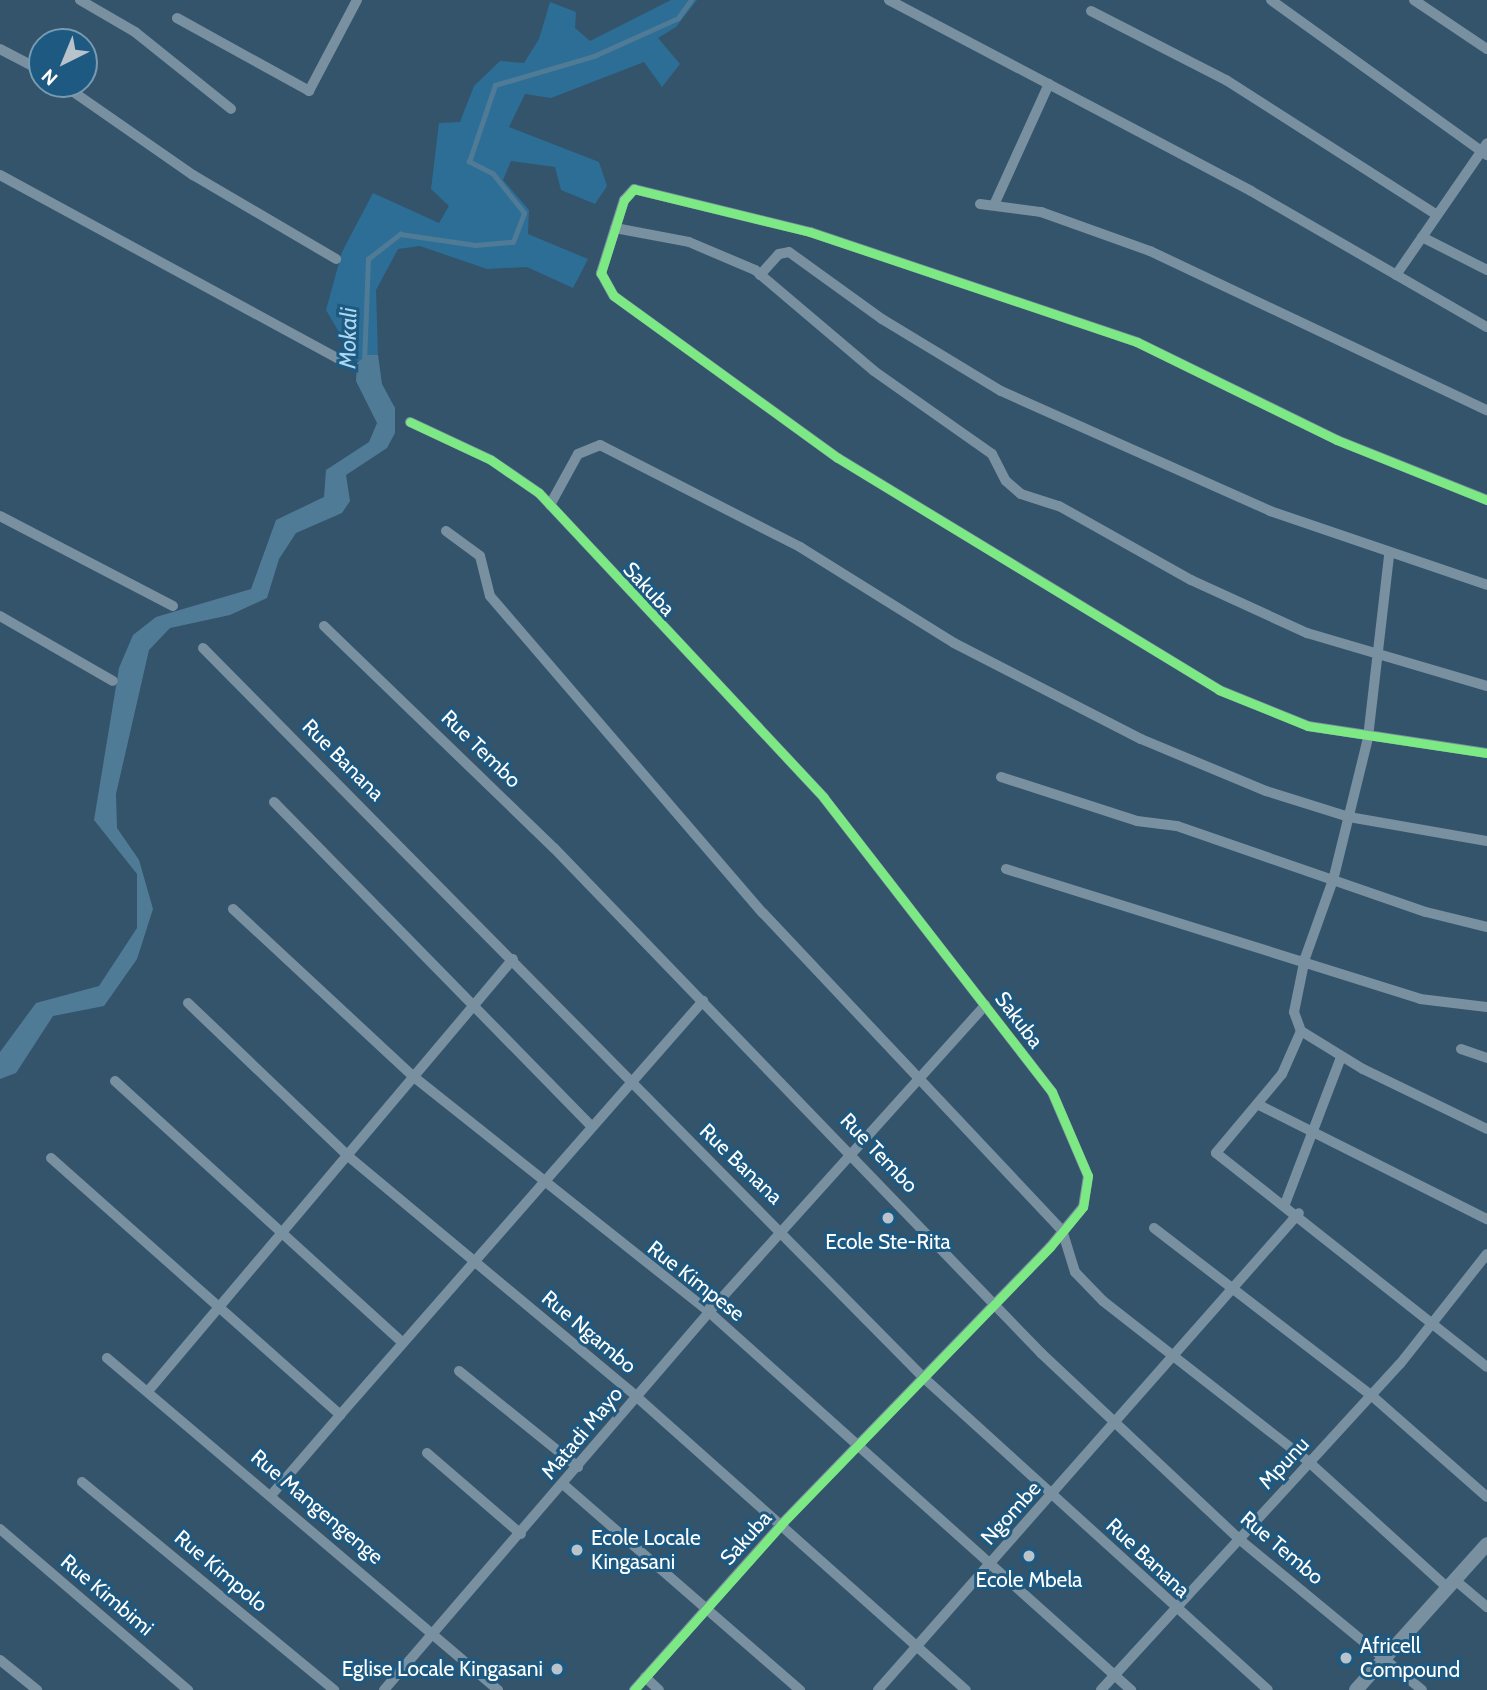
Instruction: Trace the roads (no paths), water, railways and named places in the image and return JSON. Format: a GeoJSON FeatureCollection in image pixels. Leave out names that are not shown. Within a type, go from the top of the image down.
{"type":"FeatureCollection","features":[{"type":"Feature","properties":{"kind":"street"},"geometry":{"type":"LineString","coordinates":[[80,0],[135,32],[231,109]]}},
{"type":"Feature","properties":{"kind":"street"},"geometry":{"type":"LineString","coordinates":[[177,18],[309,91],[357,0]]}},
{"type":"Feature","properties":{"kind":"street"},"geometry":{"type":"LineString","coordinates":[[889,0],[1049,84],[1487,327]]}},
{"type":"Feature","properties":{"kind":"street"},"geometry":{"type":"LineString","coordinates":[[1270,0],[1485,149],[1396,275]]}},
{"type":"Feature","properties":{"kind":"street"},"geometry":{"type":"LineString","coordinates":[[1413,0],[1487,49]]}},
{"type":"Feature","properties":{"kind":"street"},"geometry":{"type":"LineString","coordinates":[[1091,10],[1248,93],[1437,215]]}},
{"type":"Feature","properties":{"kind":"street"},"geometry":{"type":"LineString","coordinates":[[0,49],[28,64]]}},
{"type":"Feature","properties":{"kind":"street"},"geometry":{"type":"LineString","coordinates":[[994,205],[1049,84]]}},
{"type":"Feature","properties":{"kind":"street"},"geometry":{"type":"LineString","coordinates":[[82,98],[193,175],[336,259]]}},
{"type":"Feature","properties":{"kind":"street"},"geometry":{"type":"LineString","coordinates":[[0,175],[342,361]]}},
{"type":"Feature","properties":{"kind":"street"},"geometry":{"type":"LineString","coordinates":[[1487,500],[1337,440],[1137,342],[1050,318],[810,232],[634,190],[615,228],[601,273],[607,289],[838,458],[1219,690],[1308,726],[1368,738],[1487,753]]}},
{"type":"Feature","properties":{"kind":"street"},"geometry":{"type":"LineString","coordinates":[[980,204],[1041,212],[1150,251],[1487,410]]}},
{"type":"Feature","properties":{"kind":"street"},"geometry":{"type":"LineString","coordinates":[[615,228],[689,242],[760,275],[874,371],[992,454],[1013,489],[1307,633],[1487,686]]}},
{"type":"Feature","properties":{"kind":"street"},"geometry":{"type":"LineString","coordinates":[[1422,237],[1487,270]]}},
{"type":"Feature","properties":{"kind":"street"},"geometry":{"type":"LineString","coordinates":[[760,275],[779,254],[789,252],[882,319],[1001,391],[1209,485],[1389,556],[1487,585]]}},
{"type":"Feature","properties":{"kind":"street","name":"Sakuba"},"geometry":{"type":"LineString","coordinates":[[410,422],[516,475],[550,505],[824,798],[1052,1092],[1081,1148],[1085,1203],[924,1378],[781,1525],[634,1690]]}},
{"type":"Feature","properties":{"kind":"street"},"geometry":{"type":"LineString","coordinates":[[550,505],[578,454],[600,445],[800,547],[1033,686],[1189,759],[1349,817],[1487,841]]}},
{"type":"Feature","properties":{"kind":"street"},"geometry":{"type":"LineString","coordinates":[[0,516],[173,606]]}},
{"type":"Feature","properties":{"kind":"street"},"geometry":{"type":"LineString","coordinates":[[446,531],[480,556],[490,596],[763,913],[924,1079],[1062,1230],[1075,1272],[1170,1360],[1310,1463],[1452,1584],[1487,1607]]}},
{"type":"Feature","properties":{"kind":"street"},"geometry":{"type":"LineString","coordinates":[[1389,556],[1368,738],[1333,880],[1305,958],[1294,1012],[1301,1031],[1341,1057],[1487,1129]]}},
{"type":"Feature","properties":{"kind":"street"},"geometry":{"type":"LineString","coordinates":[[0,616],[113,681]]}},
{"type":"Feature","properties":{"kind":"street","name":"Rue Tembo"},"geometry":{"type":"LineString","coordinates":[[324,626],[855,1154],[1114,1423],[1240,1539],[1422,1690]]}},
{"type":"Feature","properties":{"kind":"street","name":"Rue Banana"},"geometry":{"type":"LineString","coordinates":[[203,648],[924,1378],[1174,1609],[1268,1690]]}},
{"type":"Feature","properties":{"kind":"street"},"geometry":{"type":"LineString","coordinates":[[1001,777],[1137,821],[1177,826],[1333,880],[1487,927]]}},
{"type":"Feature","properties":{"kind":"street"},"geometry":{"type":"LineString","coordinates":[[274,802],[474,1002],[590,1125]]}},
{"type":"Feature","properties":{"kind":"street"},"geometry":{"type":"LineString","coordinates":[[1006,869],[1305,958],[1420,999],[1487,1007]]}},
{"type":"Feature","properties":{"kind":"street","name":"Rue Kimpese"},"geometry":{"type":"LineString","coordinates":[[233,909],[414,1077],[540,1182],[709,1312],[858,1445],[988,1567],[1131,1690]]}},
{"type":"Feature","properties":{"kind":"street"},"geometry":{"type":"LineString","coordinates":[[149,1390],[513,959]]}},
{"type":"Feature","properties":{"kind":"street"},"geometry":{"type":"LineString","coordinates":[[273,1493],[540,1182],[703,1001]]}},
{"type":"Feature","properties":{"kind":"street","name":"Rue Ngambo"},"geometry":{"type":"LineString","coordinates":[[188,1003],[348,1156],[638,1398],[966,1690]]}},
{"type":"Feature","properties":{"kind":"street","name":"Matadi Mayo"},"geometry":{"type":"LineString","coordinates":[[384,1690],[564,1485],[709,1312],[924,1079],[985,1005]]}},
{"type":"Feature","properties":{"kind":"street"},"geometry":{"type":"LineString","coordinates":[[1301,1031],[1259,1105],[1217,1158],[1299,1213],[1487,1367]]}},
{"type":"Feature","properties":{"kind":"street"},"geometry":{"type":"LineString","coordinates":[[1461,1049],[1487,1058]]}},
{"type":"Feature","properties":{"kind":"street"},"geometry":{"type":"LineString","coordinates":[[1285,1204],[1315,1135],[1341,1057]]}},
{"type":"Feature","properties":{"kind":"street"},"geometry":{"type":"LineString","coordinates":[[115,1081],[280,1234],[403,1343]]}},
{"type":"Feature","properties":{"kind":"street"},"geometry":{"type":"LineString","coordinates":[[1259,1105],[1487,1219]]}},
{"type":"Feature","properties":{"kind":"street"},"geometry":{"type":"LineString","coordinates":[[51,1158],[340,1415]]}},
{"type":"Feature","properties":{"kind":"street","name":"Ngombe"},"geometry":{"type":"LineString","coordinates":[[878,1690],[1053,1495],[1299,1213]]}},
{"type":"Feature","properties":{"kind":"street"},"geometry":{"type":"LineString","coordinates":[[1154,1228],[1235,1287],[1371,1395],[1487,1497]]}},
{"type":"Feature","properties":{"kind":"street","name":"Mpunu"},"geometry":{"type":"LineString","coordinates":[[1101,1690],[1371,1395],[1487,1254]]}},
{"type":"Feature","properties":{"kind":"street","name":"Rue Mangengenge"},"geometry":{"type":"LineString","coordinates":[[107,1358],[273,1493],[499,1690]]}},
{"type":"Feature","properties":{"kind":"street"},"geometry":{"type":"LineString","coordinates":[[459,1371],[578,1468]]}},
{"type":"Feature","properties":{"kind":"street"},"geometry":{"type":"LineString","coordinates":[[427,1453],[521,1534]]}},
{"type":"Feature","properties":{"kind":"street","name":"Rue Kimpolo"},"geometry":{"type":"LineString","coordinates":[[82,1482],[334,1690]]}},
{"type":"Feature","properties":{"kind":"street"},"geometry":{"type":"LineString","coordinates":[[564,1485],[708,1606],[800,1690]]}},
{"type":"Feature","properties":{"kind":"street","name":"Rue Kimbimi"},"geometry":{"type":"LineString","coordinates":[[0,1529],[188,1690]]}},
{"type":"Feature","properties":{"kind":"street"},"geometry":{"type":"LineString","coordinates":[[1356,1690],[1487,1544]]}},
{"type":"Feature","properties":{"kind":"street"},"geometry":{"type":"LineString","coordinates":[[0,1660],[37,1690]]}},
{"type":"Feature","properties":{"kind":"street"},"geometry":{"type":"LineString","coordinates":[[645,1677],[659,1690]]}},
{"type":"Feature","properties":{"kind":"waterway","name":"Mokali"},"geometry":{"type":"LineString","coordinates":[[364,363],[368,259],[400,234],[475,245],[513,242],[524,213],[493,174],[469,162],[495,85],[594,56],[678,18],[691,0]]}},
{"type":"Feature","properties":{"kind":"place","name":"Ecole Ste-Rita"},"geometry":{"type":"Point","coordinates":[888,1218]}},
{"type":"Feature","properties":{"kind":"place","name":"Ecole Locale Kingasani"},"geometry":{"type":"Point","coordinates":[577,1550]}},
{"type":"Feature","properties":{"kind":"place","name":"Ecole Mbela"},"geometry":{"type":"Point","coordinates":[1029,1556]}},
{"type":"Feature","properties":{"kind":"place","name":"Africell Compound"},"geometry":{"type":"Point","coordinates":[1346,1658]}},
{"type":"Feature","properties":{"kind":"place","name":"Eglise Locale Kingasani"},"geometry":{"type":"Point","coordinates":[557,1669]}}]}
